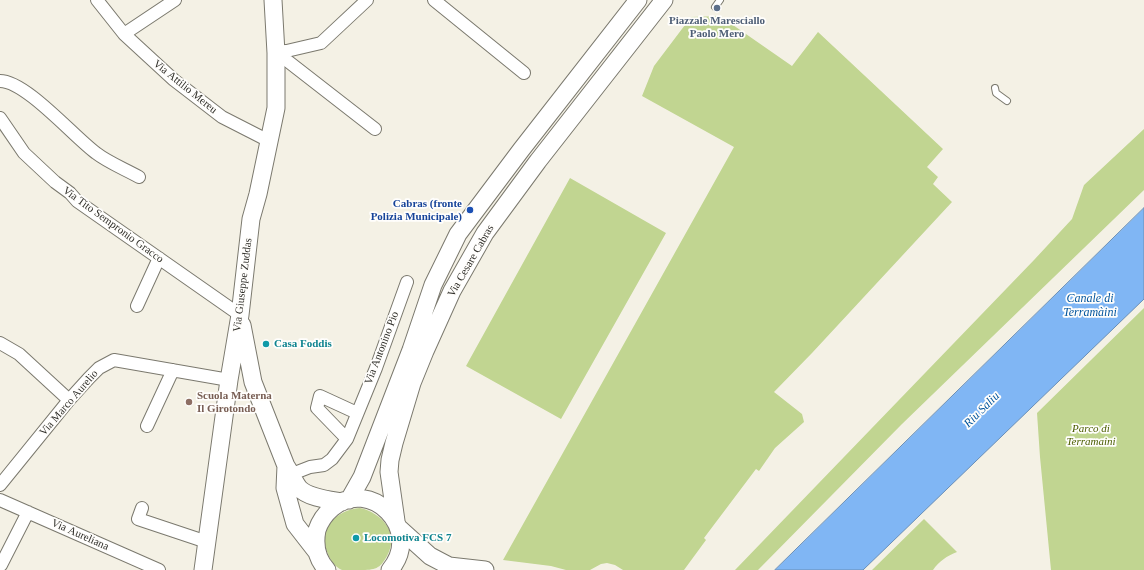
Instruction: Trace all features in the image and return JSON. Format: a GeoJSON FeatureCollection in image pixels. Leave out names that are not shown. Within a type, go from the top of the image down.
{"type":"FeatureCollection","features":[{"type":"Feature","properties":{"kind":"main road","name":"Via Giuseppe Zuddas"},"geometry":{"type":"LineString","coordinates":[[203,570],[229,380],[240,315],[251,219],[258,194],[276,108],[281,52],[273,0]]}},
{"type":"Feature","properties":{"kind":"main road","name":"Via Cesare Cabras"},"geometry":{"type":"LineString","coordinates":[[390,570],[399,554],[401,541],[391,491],[389,472],[391,454],[415,376],[452,291],[485,233],[543,155],[664,0]]}},
{"type":"Feature","properties":{"kind":"main road","name":"Via Cesare Cabras"},"geometry":{"type":"LineString","coordinates":[[345,501],[362,477],[411,350],[433,285],[458,234],[634,1]]}},
{"type":"Feature","properties":{"kind":"main road"},"geometry":{"type":"LineString","coordinates":[[240,315],[253,382],[289,470],[296,483],[300,490],[319,498],[345,501]]}},
{"type":"Feature","properties":{"kind":"main road"},"geometry":{"type":"LineString","coordinates":[[229,380],[242,373],[248,376],[253,382]]}},
{"type":"Feature","properties":{"kind":"main road"},"geometry":{"type":"LineString","coordinates":[[289,470],[285,488],[295,524],[319,562]]}},
{"type":"Feature","properties":{"kind":"main road"},"geometry":{"type":"LineString","coordinates":[[391,491],[421,549]]}},
{"type":"Feature","properties":{"kind":"main road"},"geometry":{"type":"LineString","coordinates":[[319,562],[315,538],[319,525],[326,513],[336,504],[361,499],[373,501],[384,508],[397,525],[430,556],[449,566],[485,570]]}},
{"type":"Feature","properties":{"kind":"street","name":"Via Attilio Mereu"},"geometry":{"type":"LineString","coordinates":[[97,0],[124,34],[174,80],[222,117],[269,141]]}},
{"type":"Feature","properties":{"kind":"street"},"geometry":{"type":"LineString","coordinates":[[124,34],[175,0]]}},
{"type":"Feature","properties":{"kind":"street"},"geometry":{"type":"LineString","coordinates":[[367,0],[320,43],[281,52],[285,59],[375,129]]}},
{"type":"Feature","properties":{"kind":"street"},"geometry":{"type":"LineString","coordinates":[[434,0],[524,73]]}},
{"type":"Feature","properties":{"kind":"street"},"geometry":{"type":"LineString","coordinates":[[0,81],[12,83],[36,99],[98,154],[139,177]]}},
{"type":"Feature","properties":{"kind":"street","name":"Via Tito Sempronio Gracco"},"geometry":{"type":"LineString","coordinates":[[0,118],[24,153],[54,182],[70,193],[77,201],[240,315]]}},
{"type":"Feature","properties":{"kind":"street"},"geometry":{"type":"LineString","coordinates":[[137,306],[159,258]]}},
{"type":"Feature","properties":{"kind":"street","name":"Via Antonino Pio"},"geometry":{"type":"LineString","coordinates":[[289,470],[324,465],[332,459],[347,439],[376,368],[407,282]]}},
{"type":"Feature","properties":{"kind":"street"},"geometry":{"type":"LineString","coordinates":[[0,343],[19,354],[69,400]]}},
{"type":"Feature","properties":{"kind":"street","name":"Via Marco Aurelio"},"geometry":{"type":"LineString","coordinates":[[1,481],[69,400],[99,368],[114,360],[229,380]]}},
{"type":"Feature","properties":{"kind":"street"},"geometry":{"type":"LineString","coordinates":[[147,426],[173,370]]}},
{"type":"Feature","properties":{"kind":"street"},"geometry":{"type":"LineString","coordinates":[[347,439],[317,408],[320,396],[357,413]]}},
{"type":"Feature","properties":{"kind":"street","name":"Via Aureliana"},"geometry":{"type":"LineString","coordinates":[[0,500],[160,570]]}},
{"type":"Feature","properties":{"kind":"street"},"geometry":{"type":"LineString","coordinates":[[142,508],[138,519],[207,542]]}},
{"type":"Feature","properties":{"kind":"street"},"geometry":{"type":"LineString","coordinates":[[1,565],[28,512]]}},
{"type":"Feature","properties":{"kind":"lane"},"geometry":{"type":"LineString","coordinates":[[415,376],[423,371],[456,292],[489,235],[668,0]]}},
{"type":"Feature","properties":{"kind":"lane"},"geometry":{"type":"LineString","coordinates":[[715,7],[720,0]]}},
{"type":"Feature","properties":{"kind":"lane"},"geometry":{"type":"LineString","coordinates":[[995,88],[996,93],[1007,101]]}},
{"type":"Feature","properties":{"kind":"green space"},"geometry":{"type":"Polygon","coordinates":[[[720,16],[792,66],[818,32],[943,149],[927,167],[938,177],[933,184],[952,202],[774,392],[802,414],[804,422],[775,448],[759,471],[756,469],[704,538],[706,540],[684,570],[623,570],[615,565],[607,563],[601,564],[590,570],[566,570],[551,566],[503,560],[734,147],[642,96],[654,66],[691,17],[720,16]]]}},
{"type":"Feature","properties":{"kind":"green space"},"geometry":{"type":"Polygon","coordinates":[[[1144,129],[1144,190],[902,424],[758,570],[735,570],[1034,260],[1072,219],[1084,185],[1144,129]]]}},
{"type":"Feature","properties":{"kind":"green space"},"geometry":{"type":"Polygon","coordinates":[[[570,178],[666,233],[561,419],[466,366],[570,178]]]}},
{"type":"Feature","properties":{"kind":"green space","name":"Parco di Terramaini"},"geometry":{"type":"Polygon","coordinates":[[[1144,308],[1144,570],[1051,570],[1037,413],[1144,308]]]}},
{"type":"Feature","properties":{"kind":"green space"},"geometry":{"type":"Polygon","coordinates":[[[360,508],[375,514],[387,525],[390,532],[390,548],[382,564],[376,568],[365,570],[342,570],[333,563],[328,554],[325,545],[327,529],[336,517],[351,510],[360,508]]]}},
{"type":"Feature","properties":{"kind":"green space"},"geometry":{"type":"Polygon","coordinates":[[[924,519],[957,552],[944,559],[933,570],[872,570],[924,519]]]}},
{"type":"Feature","properties":{"kind":"water","name":"Canale di Terramàini"},"geometry":{"type":"Polygon","coordinates":[[[1144,208],[1144,299],[863,570],[775,570],[1144,208]]]}},
{"type":"Feature","properties":{"kind":"place","name":"Piazzale Maresciallo Paolo Mero"},"geometry":{"type":"Point","coordinates":[717,8]}},
{"type":"Feature","properties":{"kind":"place","name":"Cabras (fronte Polizia Municipale)"},"geometry":{"type":"Point","coordinates":[470,210]}},
{"type":"Feature","properties":{"kind":"place","name":"Casa Foddis"},"geometry":{"type":"Point","coordinates":[266,344]}},
{"type":"Feature","properties":{"kind":"place","name":"Scuola Materna Il Girotondo"},"geometry":{"type":"Point","coordinates":[189,402]}},
{"type":"Feature","properties":{"kind":"place","name":"Locomotiva FCS 7"},"geometry":{"type":"Point","coordinates":[356,538]}},
{"type":"Feature","properties":{"kind":"water label","name":"Riu Saliu"},"geometry":{"type":"Point","coordinates":[982,410]}}]}
